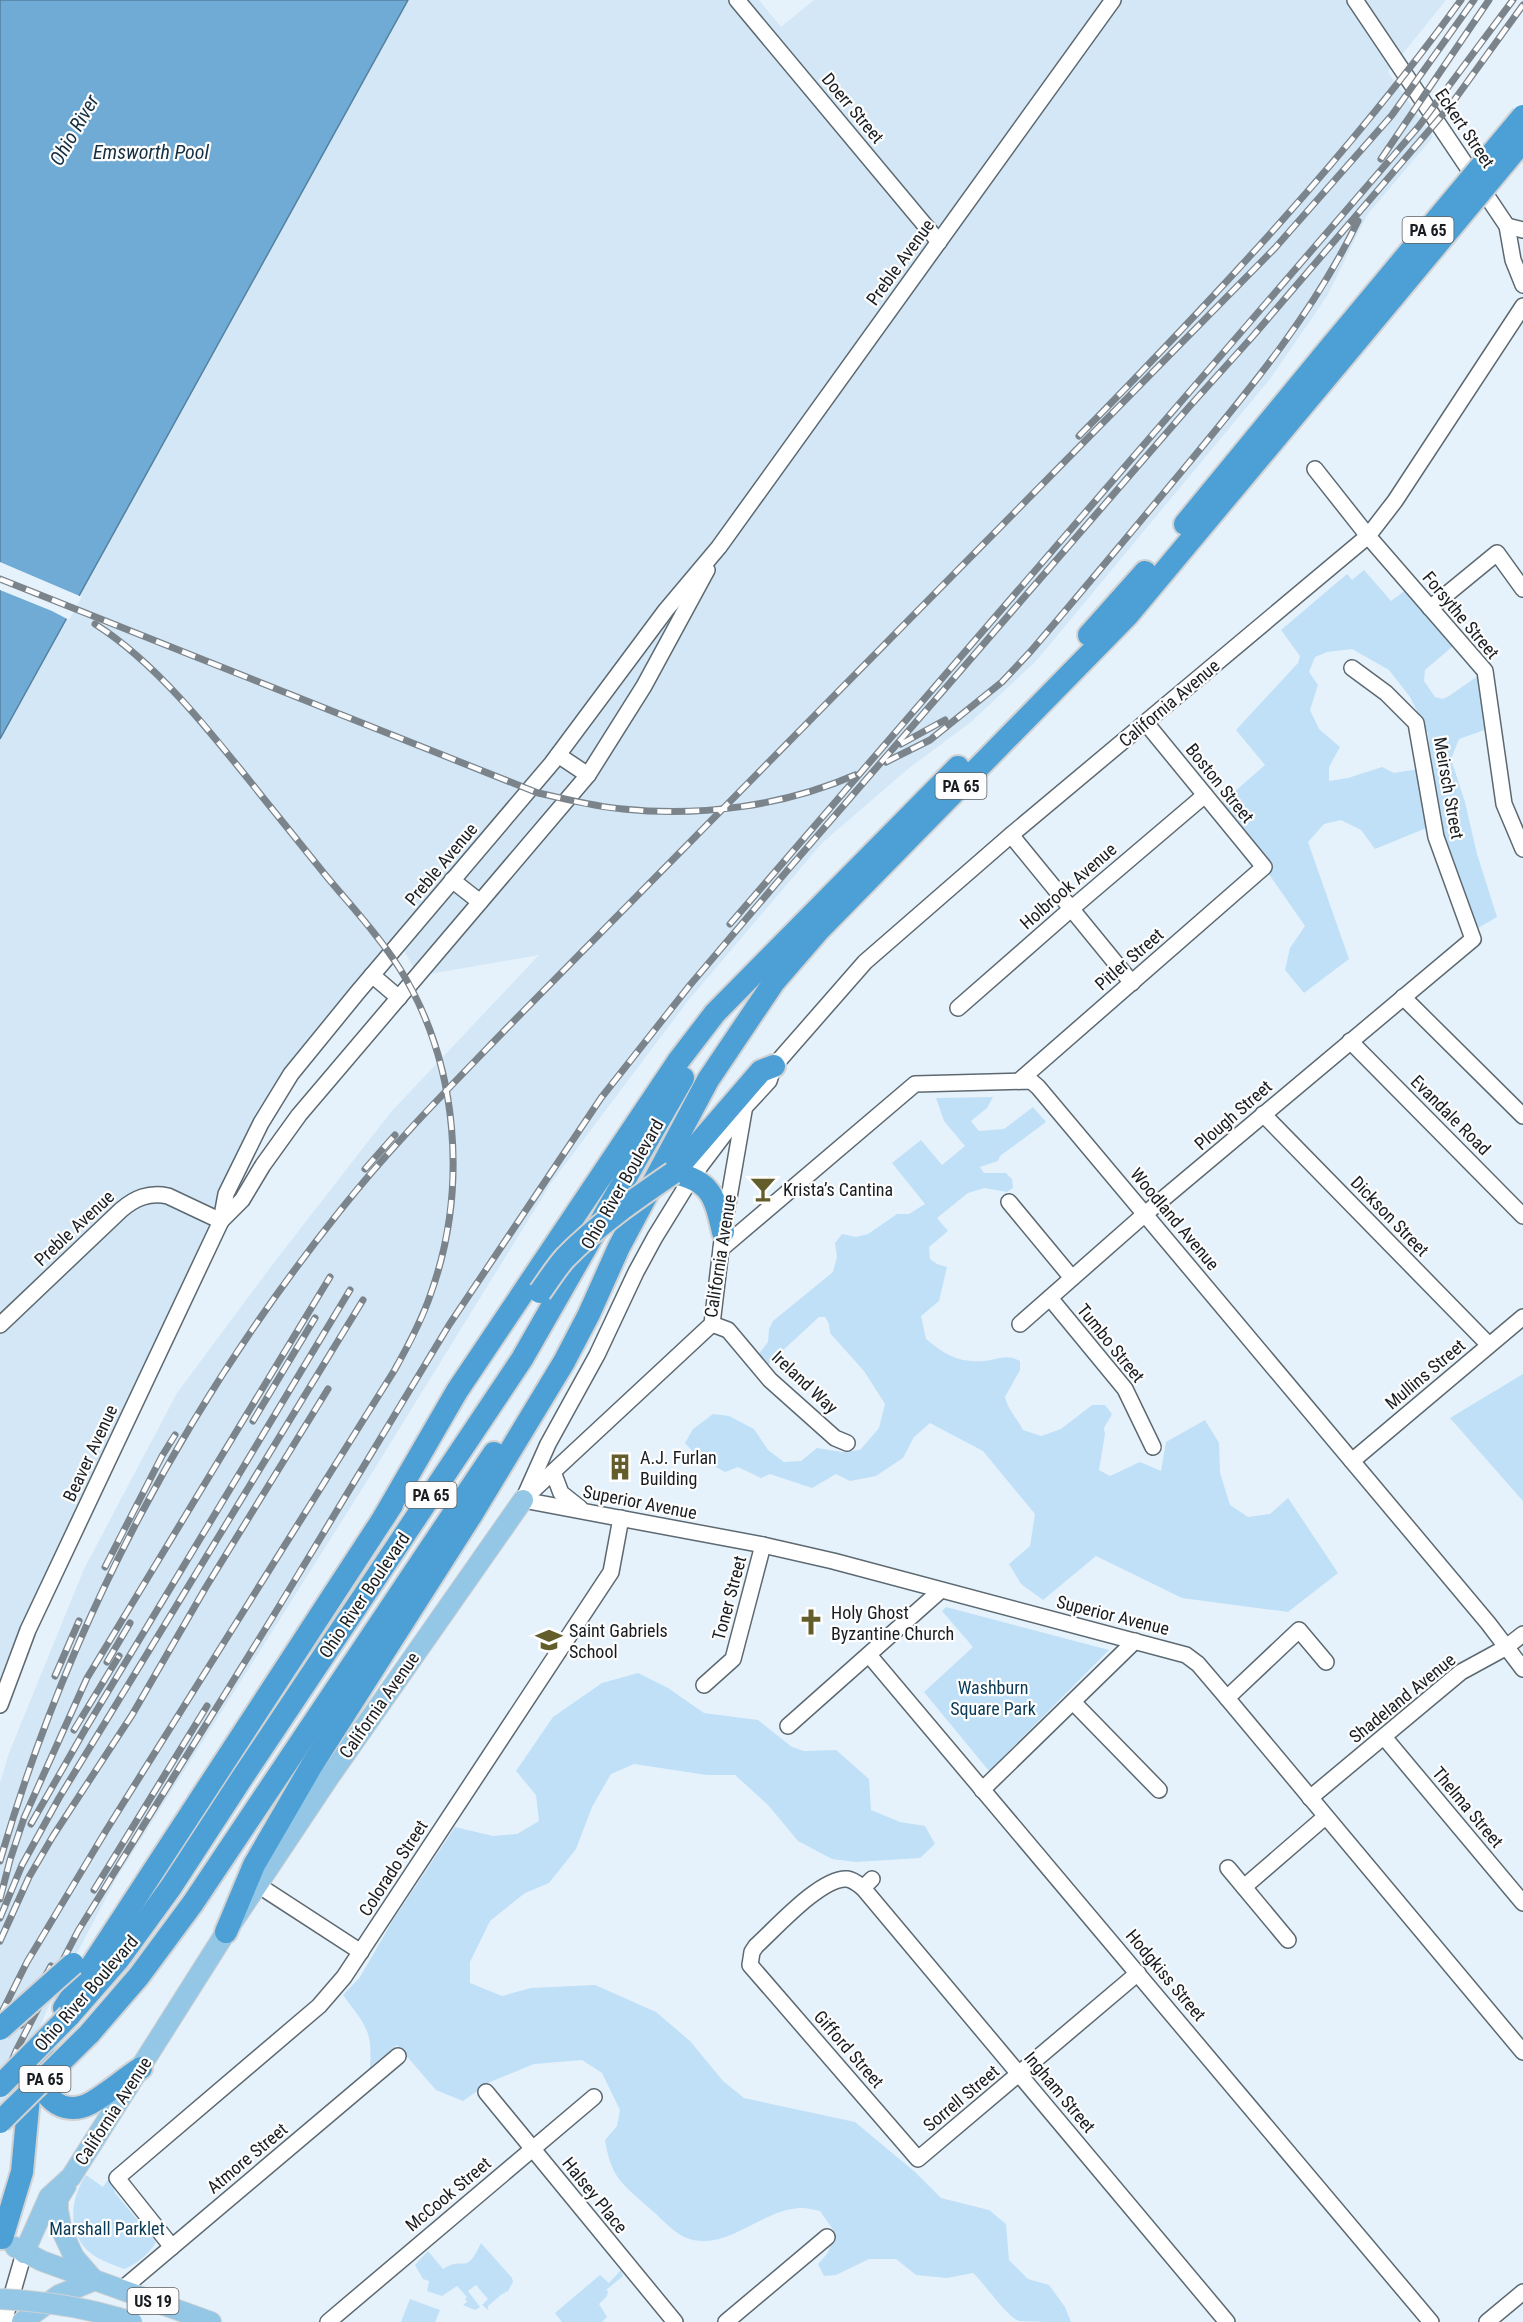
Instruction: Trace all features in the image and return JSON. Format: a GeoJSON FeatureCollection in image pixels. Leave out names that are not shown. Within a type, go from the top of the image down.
{"type":"FeatureCollection","features":[{"type":"Feature","properties":{"kind":"highway","name":"PA 65"},"geometry":{"type":"LineString","coordinates":[[619,1247],[708,1080],[774,982],[849,898],[939,810],[1128,615],[1523,116]]}},
{"type":"Feature","properties":{"kind":"highway","name":"PA 65"},"geometry":{"type":"LineString","coordinates":[[770,958],[820,904],[1087,638],[1523,141]]}},
{"type":"Feature","properties":{"kind":"highway"},"geometry":{"type":"LineString","coordinates":[[384,1517],[457,1391],[534,1279],[643,1111],[715,1013],[770,958]]}},
{"type":"Feature","properties":{"kind":"highway","name":"Ohio River Boulevard"},"geometry":{"type":"LineString","coordinates":[[0,2086],[69,2016],[118,1960],[171,1887],[516,1369],[671,1097],[726,1015],[770,958]]}},
{"type":"Feature","properties":{"kind":"highway"},"geometry":{"type":"LineString","coordinates":[[1,2240],[22,2172],[31,2076],[39,2055],[79,1983],[384,1517],[564,1260],[587,1236],[620,1210],[681,1173],[761,1071],[774,1066]]}},
{"type":"Feature","properties":{"kind":"highway"},"geometry":{"type":"LineString","coordinates":[[681,1173],[710,1191],[717,1206],[722,1240]]}},
{"type":"Feature","properties":{"kind":"highway"},"geometry":{"type":"LineString","coordinates":[[226,1932],[254,1865],[312,1765],[479,1504],[564,1362],[589,1314],[619,1247]]}},
{"type":"Feature","properties":{"kind":"highway","name":"Ohio River Boulevard"},"geometry":{"type":"LineString","coordinates":[[0,2122],[89,2034],[146,1967],[219,1865],[543,1378],[619,1247]]}},
{"type":"Feature","properties":{"kind":"highway"},"geometry":{"type":"LineString","coordinates":[[0,2029],[73,1964],[94,1942],[156,1864]]}},
{"type":"Feature","properties":{"kind":"highway"},"geometry":{"type":"LineString","coordinates":[[39,2055],[40,2082],[43,2091],[54,2102],[69,2106],[90,2103],[141,2068]]}},
{"type":"Feature","properties":{"kind":"main road","name":"California Avenue"},"geometry":{"type":"LineString","coordinates":[[24,2253],[49,2197],[71,2177],[226,1932],[336,1767],[523,1500]]}},
{"type":"Feature","properties":{"kind":"main road"},"geometry":{"type":"LineString","coordinates":[[22,2322],[59,2295],[95,2280],[74,2257],[62,2231],[58,2199],[71,2177]]}},
{"type":"Feature","properties":{"kind":"main road","name":"US 19"},"geometry":{"type":"LineString","coordinates":[[1,2240],[24,2253],[211,2322]]}},
{"type":"Feature","properties":{"kind":"main road","name":"US 19"},"geometry":{"type":"LineString","coordinates":[[0,2299],[92,2310],[132,2322]]}},
{"type":"Feature","properties":{"kind":"street","name":"Doerr Street"},"geometry":{"type":"LineString","coordinates":[[737,0],[939,242]]}},
{"type":"Feature","properties":{"kind":"street","name":"Preble Avenue"},"geometry":{"type":"LineString","coordinates":[[221,1221],[226,1194],[261,1123],[291,1074],[558,755],[666,610],[719,547],[1113,0]]}},
{"type":"Feature","properties":{"kind":"street","name":"Eckert Street"},"geometry":{"type":"LineString","coordinates":[[1356,0],[1507,226],[1513,260],[1523,285]]}},
{"type":"Feature","properties":{"kind":"street"},"geometry":{"type":"LineString","coordinates":[[1507,226],[1523,230]]}},
{"type":"Feature","properties":{"kind":"street","name":"California Avenue"},"geometry":{"type":"LineString","coordinates":[[523,1500],[548,1443],[597,1355],[681,1173],[769,1081],[774,1066],[865,962],[1011,835],[1368,536],[1395,501],[1523,306]]}},
{"type":"Feature","properties":{"kind":"street","name":"Forsythe Street"},"geometry":{"type":"LineString","coordinates":[[1315,470],[1368,536],[1485,671],[1504,804],[1523,849]]}},
{"type":"Feature","properties":{"kind":"street","name":"Preble Avenue"},"geometry":{"type":"LineString","coordinates":[[221,1221],[242,1200],[262,1166],[299,1115],[588,775],[644,686],[719,547]]}},
{"type":"Feature","properties":{"kind":"street"},"geometry":{"type":"LineString","coordinates":[[1430,608],[1497,553],[1523,589]]}},
{"type":"Feature","properties":{"kind":"street","name":"Meirsch Street"},"geometry":{"type":"LineString","coordinates":[[1352,668],[1386,693],[1416,723],[1436,837],[1473,939]]}},
{"type":"Feature","properties":{"kind":"street","name":"Boston Street"},"geometry":{"type":"LineString","coordinates":[[1146,723],[1264,867]]}},
{"type":"Feature","properties":{"kind":"street"},"geometry":{"type":"LineString","coordinates":[[558,755],[588,775]]}},
{"type":"Feature","properties":{"kind":"street","name":"Holbrook Avenue"},"geometry":{"type":"LineString","coordinates":[[958,1008],[1205,795]]}},
{"type":"Feature","properties":{"kind":"street"},"geometry":{"type":"LineString","coordinates":[[1011,835],[1132,983]]}},
{"type":"Feature","properties":{"kind":"street","name":"Pitler Street"},"geometry":{"type":"LineString","coordinates":[[1020,1080],[1264,867]]}},
{"type":"Feature","properties":{"kind":"street"},"geometry":{"type":"LineString","coordinates":[[452,880],[480,903]]}},
{"type":"Feature","properties":{"kind":"street","name":"Plough Street"},"geometry":{"type":"LineString","coordinates":[[1020,1324],[1145,1214],[1473,939]]}},
{"type":"Feature","properties":{"kind":"street"},"geometry":{"type":"LineString","coordinates":[[372,975],[399,998]]}},
{"type":"Feature","properties":{"kind":"street"},"geometry":{"type":"LineString","coordinates":[[1403,997],[1523,1116]]}},
{"type":"Feature","properties":{"kind":"street","name":"Evandale Road"},"geometry":{"type":"LineString","coordinates":[[1350,1041],[1523,1216]]}},
{"type":"Feature","properties":{"kind":"street"},"geometry":{"type":"LineString","coordinates":[[722,1240],[915,1084],[1020,1080]]}},
{"type":"Feature","properties":{"kind":"street","name":"Woodland Avenue"},"geometry":{"type":"LineString","coordinates":[[1020,1080],[1031,1081],[1038,1087],[1488,1623],[1523,1670]]}},
{"type":"Feature","properties":{"kind":"street","name":"California Avenue"},"geometry":{"type":"LineString","coordinates":[[523,1500],[712,1324],[722,1240],[745,1107]]}},
{"type":"Feature","properties":{"kind":"street","name":"Dickson Street"},"geometry":{"type":"LineString","coordinates":[[1263,1114],[1489,1346]]}},
{"type":"Feature","properties":{"kind":"street","name":"Preble Avenue"},"geometry":{"type":"LineString","coordinates":[[0,1325],[121,1210],[139,1198],[159,1194],[168,1196],[221,1221]]}},
{"type":"Feature","properties":{"kind":"street"},"geometry":{"type":"LineString","coordinates":[[1009,1202],[1072,1278]]}},
{"type":"Feature","properties":{"kind":"street","name":"Beaver Avenue"},"geometry":{"type":"LineString","coordinates":[[0,1705],[28,1630],[221,1221]]}},
{"type":"Feature","properties":{"kind":"street","name":"Tumbo Street"},"geometry":{"type":"LineString","coordinates":[[1050,1298],[1125,1389],[1153,1447]]}},
{"type":"Feature","properties":{"kind":"street","name":"Mullins Street"},"geometry":{"type":"LineString","coordinates":[[1352,1461],[1523,1317]]}},
{"type":"Feature","properties":{"kind":"street","name":"Ireland Way"},"geometry":{"type":"LineString","coordinates":[[712,1324],[728,1330],[770,1380],[836,1437],[847,1443]]}},
{"type":"Feature","properties":{"kind":"street"},"geometry":{"type":"LineString","coordinates":[[553,1472],[561,1493],[585,1512]]}},
{"type":"Feature","properties":{"kind":"street","name":"Superior Avenue"},"geometry":{"type":"LineString","coordinates":[[523,1500],[763,1545],[832,1561],[1186,1655],[1198,1664],[1227,1698],[1523,2052]]}},
{"type":"Feature","properties":{"kind":"street","name":"Colorado Street"},"geometry":{"type":"LineString","coordinates":[[172,2247],[117,2178],[319,2006],[344,1977],[611,1572],[621,1518]]}},
{"type":"Feature","properties":{"kind":"street","name":"Toner Street"},"geometry":{"type":"LineString","coordinates":[[704,1684],[733,1659],[763,1545]]}},
{"type":"Feature","properties":{"kind":"street"},"geometry":{"type":"LineString","coordinates":[[788,1726],[940,1591]]}},
{"type":"Feature","properties":{"kind":"street"},"geometry":{"type":"LineString","coordinates":[[1227,1698],[1299,1630],[1326,1662]]}},
{"type":"Feature","properties":{"kind":"street","name":"Shadeland Avenue"},"geometry":{"type":"LineString","coordinates":[[1310,1798],[1461,1672],[1505,1648],[1523,1634]]}},
{"type":"Feature","properties":{"kind":"street"},"geometry":{"type":"LineString","coordinates":[[982,1790],[1135,1641]]}},
{"type":"Feature","properties":{"kind":"street","name":"Hodgkiss Street"},"geometry":{"type":"LineString","coordinates":[[869,1655],[1431,2322]]}},
{"type":"Feature","properties":{"kind":"street"},"geometry":{"type":"LineString","coordinates":[[1073,1702],[1159,1790]]}},
{"type":"Feature","properties":{"kind":"street","name":"Thelma Street"},"geometry":{"type":"LineString","coordinates":[[1383,1737],[1523,1903]]}},
{"type":"Feature","properties":{"kind":"street"},"geometry":{"type":"LineString","coordinates":[[1244,1887],[1325,1817]]}},
{"type":"Feature","properties":{"kind":"street"},"geometry":{"type":"LineString","coordinates":[[1228,1868],[1288,1940]]}},
{"type":"Feature","properties":{"kind":"street","name":"Ingham Street"},"geometry":{"type":"LineString","coordinates":[[750,1965],[752,1952],[756,1946],[816,1892],[840,1879],[868,1884],[1019,2074],[1227,2322]]}},
{"type":"Feature","properties":{"kind":"street"},"geometry":{"type":"LineString","coordinates":[[258,1885],[362,1952]]}},
{"type":"Feature","properties":{"kind":"street","name":"Gifford Street"},"geometry":{"type":"LineString","coordinates":[[750,1965],[918,2159]]}},
{"type":"Feature","properties":{"kind":"street","name":"Sorrell Street"},"geometry":{"type":"LineString","coordinates":[[918,2159],[1138,1973]]}},
{"type":"Feature","properties":{"kind":"street","name":"Atmore Street"},"geometry":{"type":"LineString","coordinates":[[121,2290],[398,2056]]}},
{"type":"Feature","properties":{"kind":"street","name":"Halsey Place"},"geometry":{"type":"LineString","coordinates":[[486,2092],[675,2322]]}},
{"type":"Feature","properties":{"kind":"street","name":"McCook Street"},"geometry":{"type":"LineString","coordinates":[[328,2322],[594,2097]]}},
{"type":"Feature","properties":{"kind":"street"},"geometry":{"type":"LineString","coordinates":[[726,2322],[827,2237]]}},
{"type":"Feature","properties":{"kind":"street","name":"California Avenue"},"geometry":{"type":"LineString","coordinates":[[4,2322],[24,2253]]}},
{"type":"Feature","properties":{"kind":"street"},"geometry":{"type":"LineString","coordinates":[[1487,2322],[1523,2292]]}},
{"type":"Feature","properties":{"kind":"shaded area"},"geometry":{"type":"Polygon","coordinates":[[[408,0],[759,0],[781,27],[814,0],[1446,0],[1388,72],[1433,137],[1367,215],[1327,296],[1270,379],[1037,660],[971,722],[909,768],[822,843],[687,1002],[551,1183],[367,1481],[116,1879],[47,2010],[0,2123],[0,1783],[9,1753],[84,1569],[177,1393],[276,1260],[391,1112],[539,955],[418,976],[400,943],[261,1123],[0,1705],[0,739],[408,0]]]}},
{"type":"Feature","properties":{"kind":"green space"},"geometry":{"type":"Polygon","coordinates":[[[1364,570],[1391,601],[1411,586],[1459,641],[1425,670],[1424,681],[1435,697],[1443,699],[1449,696],[1485,671],[1493,727],[1459,739],[1451,759],[1497,917],[1478,928],[1436,824],[1375,849],[1361,830],[1341,820],[1324,824],[1308,842],[1349,959],[1304,993],[1285,970],[1290,948],[1305,926],[1264,867],[1216,808],[1265,765],[1236,730],[1298,663],[1300,656],[1281,630],[1347,574],[1352,580],[1364,570]],[[1352,649],[1327,652],[1315,657],[1309,672],[1318,685],[1310,710],[1319,729],[1340,747],[1329,767],[1329,781],[1348,778],[1382,767],[1394,773],[1431,767],[1428,733],[1410,697],[1389,670],[1352,649]]]}},
{"type":"Feature","properties":{"kind":"green space"},"geometry":{"type":"Polygon","coordinates":[[[993,1097],[987,1108],[971,1121],[979,1131],[1004,1129],[1033,1107],[1046,1122],[1000,1156],[998,1161],[980,1167],[984,1173],[1006,1173],[1012,1179],[1013,1188],[1007,1192],[984,1188],[968,1193],[937,1218],[948,1231],[929,1247],[930,1259],[947,1267],[939,1301],[921,1316],[926,1339],[945,1353],[966,1361],[1006,1357],[1020,1361],[1020,1370],[1005,1397],[1010,1410],[1023,1430],[1041,1436],[1061,1429],[1092,1405],[1105,1405],[1112,1414],[1104,1428],[1099,1470],[1110,1476],[1140,1462],[1161,1471],[1166,1442],[1205,1420],[1219,1443],[1220,1473],[1230,1505],[1248,1517],[1270,1514],[1288,1498],[1338,1573],[1288,1612],[1182,1598],[1096,1556],[1043,1600],[1021,1584],[1009,1564],[1030,1546],[1035,1514],[983,1451],[930,1423],[914,1437],[903,1458],[876,1476],[850,1481],[836,1474],[812,1488],[770,1474],[761,1478],[738,1467],[725,1472],[699,1458],[685,1443],[693,1429],[713,1414],[729,1416],[754,1429],[768,1450],[784,1462],[801,1461],[817,1448],[842,1452],[860,1450],[879,1428],[885,1404],[864,1371],[830,1333],[825,1317],[819,1317],[767,1365],[758,1355],[768,1342],[769,1329],[773,1321],[833,1272],[837,1257],[835,1243],[842,1234],[856,1237],[868,1234],[897,1214],[909,1214],[925,1204],[892,1163],[921,1140],[942,1165],[965,1146],[944,1121],[936,1098],[993,1097]]]}},
{"type":"Feature","properties":{"kind":"green space"},"geometry":{"type":"Polygon","coordinates":[[[1523,1374],[1523,1501],[1450,1418],[1523,1374]]]}},
{"type":"Feature","properties":{"kind":"green space","name":"Washburn Square Park"},"geometry":{"type":"Polygon","coordinates":[[[946,1607],[1109,1650],[989,1771],[924,1692],[973,1647],[942,1611],[946,1607]]]}},
{"type":"Feature","properties":{"kind":"green space"},"geometry":{"type":"Polygon","coordinates":[[[638,1673],[668,1688],[704,1713],[758,1720],[792,1747],[804,1751],[836,1750],[869,1779],[871,1810],[900,1822],[925,1826],[935,1844],[920,1858],[856,1862],[832,1859],[798,1841],[768,1805],[735,1775],[707,1775],[634,1764],[611,1774],[592,1807],[576,1849],[549,1883],[525,1893],[490,1921],[470,1962],[470,1983],[502,1996],[531,1988],[595,1985],[656,2012],[690,2041],[723,2081],[744,2098],[855,2122],[915,2172],[941,2198],[989,2210],[1006,2224],[1009,2260],[1028,2279],[1049,2285],[1065,2307],[1071,2322],[1019,2321],[1008,2313],[973,2273],[947,2278],[916,2275],[896,2259],[869,2259],[836,2275],[824,2276],[818,2264],[827,2254],[836,2234],[820,2211],[802,2208],[787,2210],[729,2236],[714,2240],[699,2241],[680,2235],[631,2192],[614,2171],[605,2140],[617,2126],[620,2110],[602,2073],[582,2060],[534,2064],[490,2082],[463,2101],[436,2090],[397,2045],[370,2067],[370,2044],[366,2028],[343,1995],[360,1977],[393,1920],[455,1827],[493,1836],[517,1834],[539,1821],[536,1795],[516,1771],[553,1717],[602,1683],[638,1673]]]}},
{"type":"Feature","properties":{"kind":"green space","name":"Marshall Parklet"},"geometry":{"type":"Polygon","coordinates":[[[112,2174],[115,2193],[156,2242],[142,2258],[124,2269],[90,2253],[80,2241],[74,2222],[74,2203],[86,2175],[103,2187],[112,2174]]]}},
{"type":"Feature","properties":{"kind":"green space"},"geometry":{"type":"Polygon","coordinates":[[[481,2243],[513,2282],[508,2291],[488,2306],[488,2310],[482,2305],[488,2299],[476,2285],[468,2291],[480,2307],[475,2310],[463,2305],[467,2302],[465,2299],[467,2297],[457,2286],[442,2296],[427,2291],[429,2281],[423,2279],[415,2265],[428,2251],[443,2269],[450,2265],[468,2262],[481,2243]]]}},
{"type":"Feature","properties":{"kind":"green space"},"geometry":{"type":"Polygon","coordinates":[[[621,2270],[623,2276],[606,2290],[608,2291],[607,2296],[599,2304],[607,2317],[602,2322],[562,2322],[555,2313],[600,2275],[609,2283],[621,2270]]]}},
{"type":"Feature","properties":{"kind":"green space"},"geometry":{"type":"Polygon","coordinates":[[[410,2299],[440,2310],[435,2322],[401,2322],[410,2299]]]}},
{"type":"Feature","properties":{"kind":"water","name":"Emsworth Pool"},"geometry":{"type":"Polygon","coordinates":[[[0,0],[408,0],[0,739],[0,0]]]}},
{"type":"Feature","properties":{"kind":"pier"},"geometry":{"type":"Polygon","coordinates":[[[0,562],[82,597],[69,620],[0,590],[0,562]]]}},
{"type":"Feature","properties":{"kind":"railway"},"geometry":{"type":"LineString","coordinates":[[1079,436],[1180,332],[1326,171],[1461,0]]}},
{"type":"Feature","properties":{"kind":"railway"},"geometry":{"type":"LineString","coordinates":[[0,1861],[28,1774],[60,1687],[97,1603],[138,1520],[182,1440],[231,1361],[283,1285],[358,1188],[399,1141],[506,1029],[1275,248],[1392,115],[1474,0]]}},
{"type":"Feature","properties":{"kind":"railway"},"geometry":{"type":"LineString","coordinates":[[1381,159],[1489,0]]}},
{"type":"Feature","properties":{"kind":"railway"},"geometry":{"type":"LineString","coordinates":[[730,924],[1419,126],[1513,0]]}},
{"type":"Feature","properties":{"kind":"railway"},"geometry":{"type":"LineString","coordinates":[[0,2088],[17,2049],[78,1931],[272,1618],[449,1325],[601,1098],[690,985],[786,872],[1450,106],[1523,5]]}},
{"type":"Feature","properties":{"kind":"railway"},"geometry":{"type":"LineString","coordinates":[[886,762],[930,740],[1002,682],[1031,651],[1238,403],[1303,316],[1341,254],[1358,221]]}},
{"type":"Feature","properties":{"kind":"railway"},"geometry":{"type":"LineString","coordinates":[[0,579],[538,793],[612,808],[652,811],[712,810],[741,807],[800,795],[855,775]]}},
{"type":"Feature","properties":{"kind":"railway"},"geometry":{"type":"LineString","coordinates":[[0,2016],[27,1962],[107,1829],[394,1371],[419,1323],[443,1253],[450,1212],[453,1170],[451,1128],[445,1086],[435,1045],[420,1006],[400,969],[374,933],[212,735],[168,685],[144,662],[95,624]]}},
{"type":"Feature","properties":{"kind":"railway"},"geometry":{"type":"LineString","coordinates":[[901,744],[945,720]]}},
{"type":"Feature","properties":{"kind":"railway"},"geometry":{"type":"LineString","coordinates":[[365,1169],[395,1135]]}},
{"type":"Feature","properties":{"kind":"railway"},"geometry":{"type":"LineString","coordinates":[[0,1899],[24,1818],[87,1678],[330,1277]]}},
{"type":"Feature","properties":{"kind":"railway"},"geometry":{"type":"LineString","coordinates":[[31,1824],[86,1728],[350,1290]]}},
{"type":"Feature","properties":{"kind":"railway"},"geometry":{"type":"LineString","coordinates":[[0,1918],[22,1865],[59,1798],[363,1300]]}},
{"type":"Feature","properties":{"kind":"railway"},"geometry":{"type":"LineString","coordinates":[[253,1421],[315,1318]]}},
{"type":"Feature","properties":{"kind":"railway"},"geometry":{"type":"LineString","coordinates":[[0,1941],[29,1877],[53,1836],[132,1715],[206,1587],[328,1389]]}},
{"type":"Feature","properties":{"kind":"railway"},"geometry":{"type":"LineString","coordinates":[[105,1567],[175,1435]]}},
{"type":"Feature","properties":{"kind":"railway"},"geometry":{"type":"LineString","coordinates":[[55,1676],[79,1621]]}},
{"type":"Feature","properties":{"kind":"railway"},"geometry":{"type":"LineString","coordinates":[[107,1662],[130,1623]]}},
{"type":"Feature","properties":{"kind":"railway"},"geometry":{"type":"LineString","coordinates":[[74,1730],[119,1656]]}},
{"type":"Feature","properties":{"kind":"railway"},"geometry":{"type":"LineString","coordinates":[[94,1890],[207,1706]]}},
{"type":"Feature","properties":{"kind":"railway"},"geometry":{"type":"LineString","coordinates":[[21,2025],[51,1966]]}},
{"type":"Feature","properties":{"kind":"place","name":"Krista’s Cantina"},"geometry":{"type":"Point","coordinates":[763,1189]}},
{"type":"Feature","properties":{"kind":"place","name":"A.J. Furlan Building"},"geometry":{"type":"Point","coordinates":[620,1467]}},
{"type":"Feature","properties":{"kind":"place","name":"Holy Ghost Byzantine Church"},"geometry":{"type":"Point","coordinates":[811,1622]}},
{"type":"Feature","properties":{"kind":"place","name":"Saint Gabriels School"},"geometry":{"type":"Point","coordinates":[549,1640]}},
{"type":"Feature","properties":{"kind":"water label","name":"Ohio River"},"geometry":{"type":"Point","coordinates":[74,130]}}]}
